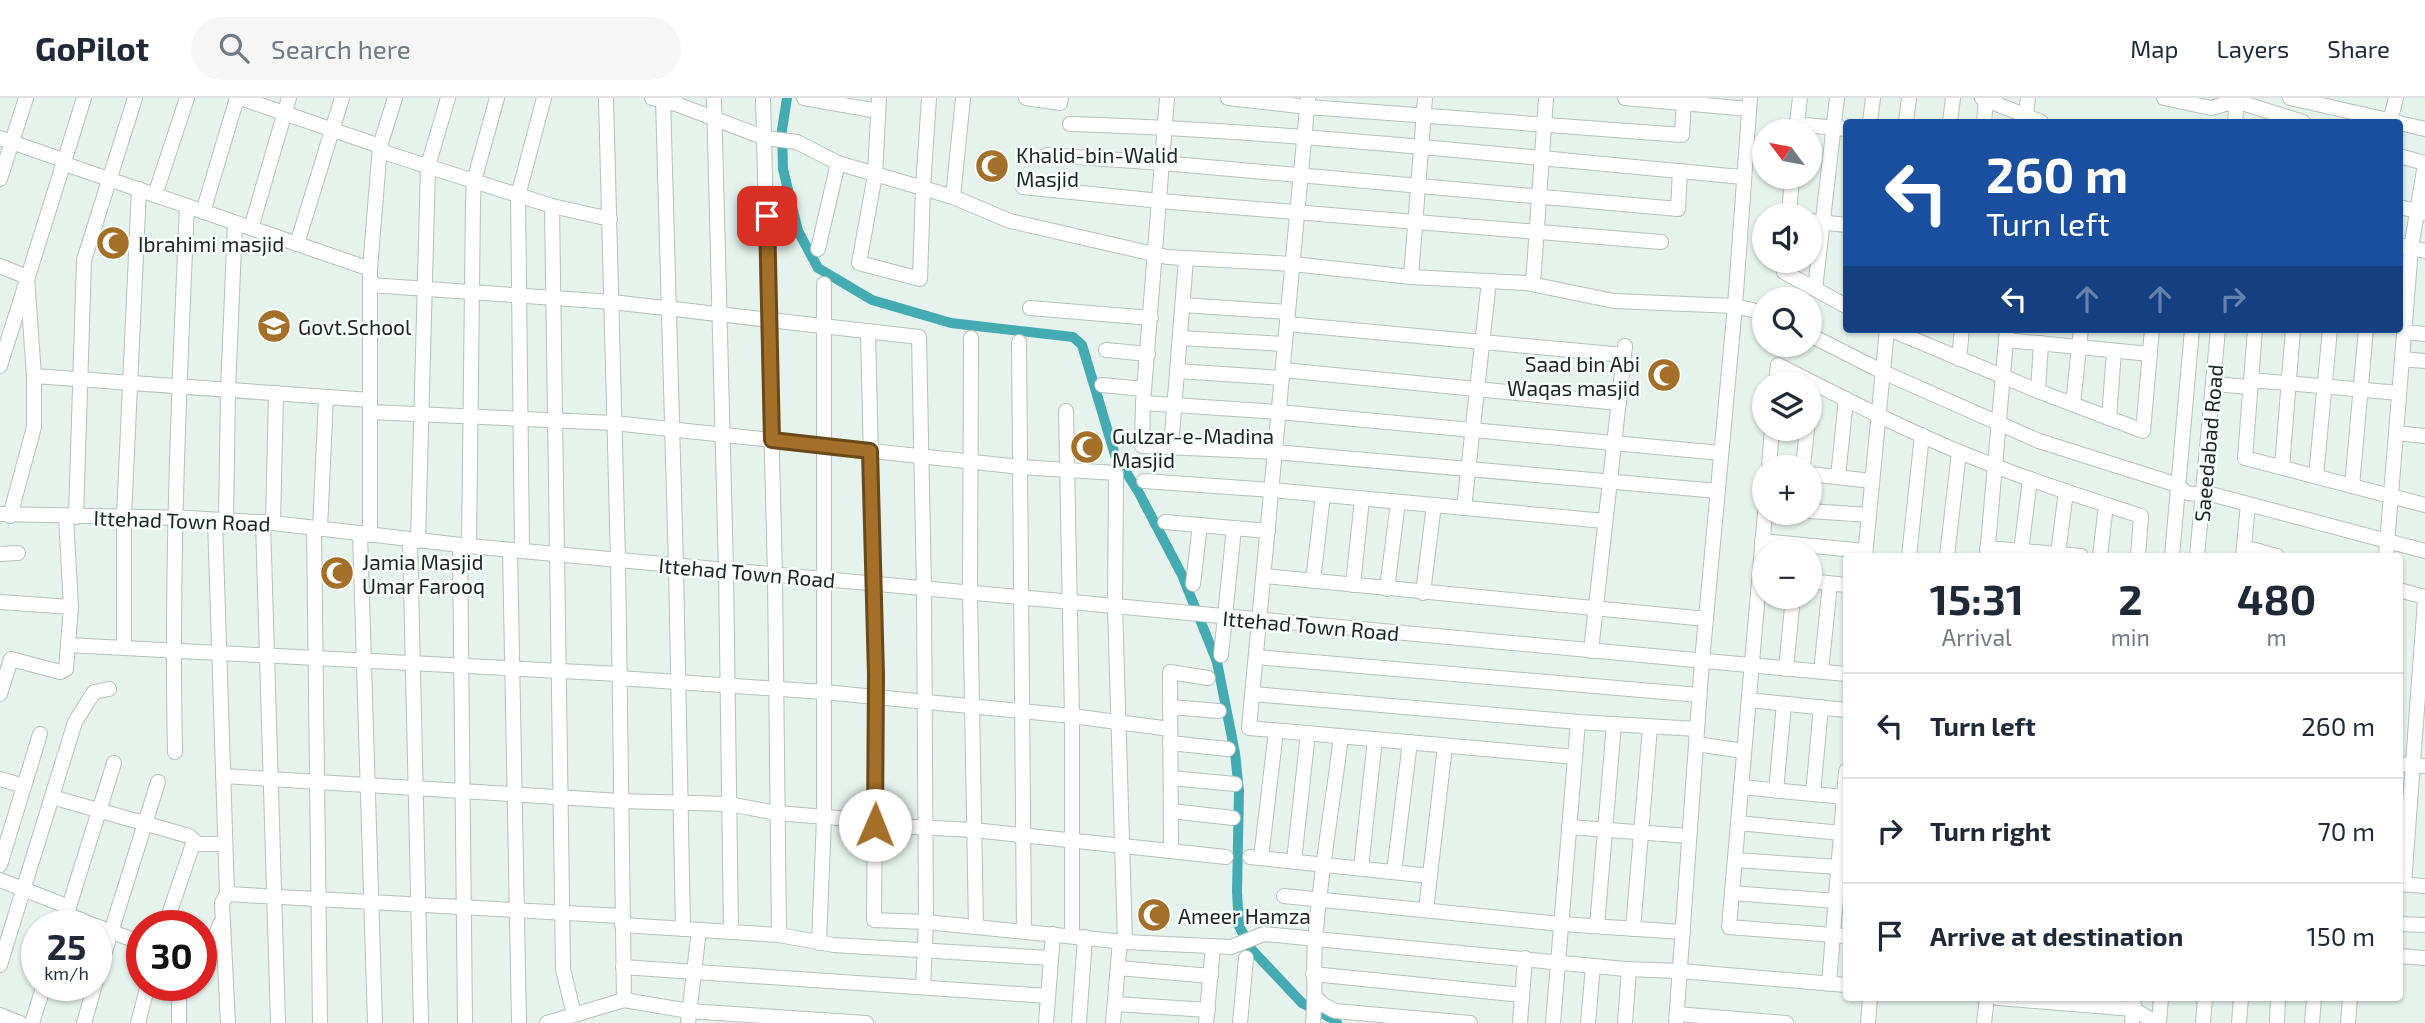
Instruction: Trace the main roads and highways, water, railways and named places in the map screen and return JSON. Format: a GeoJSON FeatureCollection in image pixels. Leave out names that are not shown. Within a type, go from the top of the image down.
{"type":"FeatureCollection","features":[{"type":"Feature","properties":{"kind":"waterway"},"geometry":{"type":"LineString","coordinates":[[787,98],[782,130],[783,169],[798,231],[818,268],[872,300],[951,323],[1073,337],[1082,345],[1115,455],[1138,491],[1182,575],[1217,662],[1235,753],[1239,791],[1239,926],[1252,950],[1302,1003],[1337,1023]]}},
{"type":"Feature","properties":{"kind":"place","name":"Khalid-bin-Walid Masjid"},"geometry":{"type":"Point","coordinates":[992,166]}},
{"type":"Feature","properties":{"kind":"place","name":"Ibrahimi masjid"},"geometry":{"type":"Point","coordinates":[113,243]}},
{"type":"Feature","properties":{"kind":"place","name":"Govt.School"},"geometry":{"type":"Point","coordinates":[274,326]}},
{"type":"Feature","properties":{"kind":"place","name":"Saad bin Abi Waqas masjid"},"geometry":{"type":"Point","coordinates":[1664,375]}},
{"type":"Feature","properties":{"kind":"place","name":"Gulzar-e-Madina Masjid"},"geometry":{"type":"Point","coordinates":[1087,447]}},
{"type":"Feature","properties":{"kind":"place","name":"Jamia Masjid Umar Farooq"},"geometry":{"type":"Point","coordinates":[337,573]}},
{"type":"Feature","properties":{"kind":"place","name":"Ameer Hamza"},"geometry":{"type":"Point","coordinates":[1154,915]}}]}
